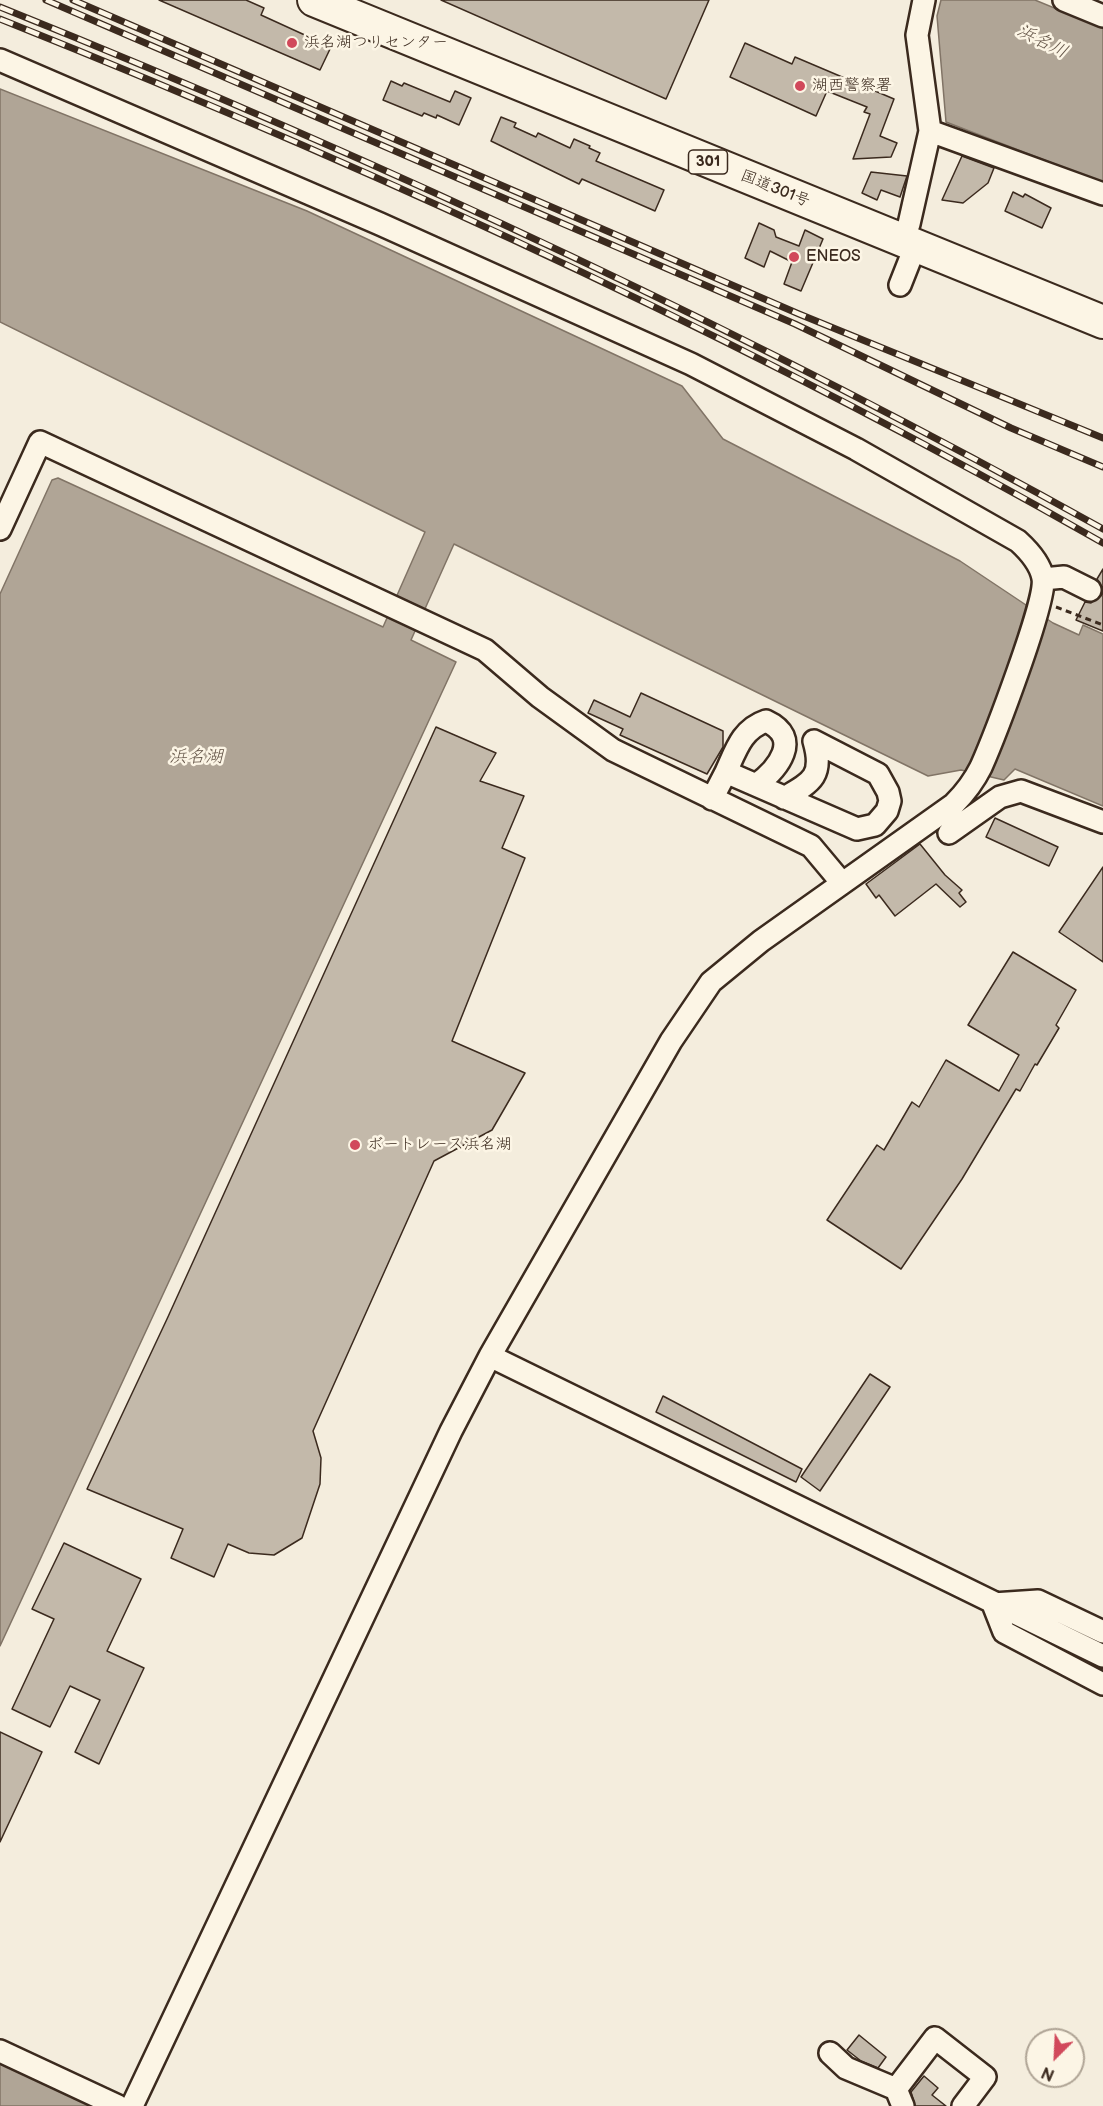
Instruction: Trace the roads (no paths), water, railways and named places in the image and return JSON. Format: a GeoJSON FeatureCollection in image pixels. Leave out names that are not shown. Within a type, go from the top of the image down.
{"type":"FeatureCollection","features":[{"type":"Feature","properties":{"kind":"highway","name":"国道301号"},"geometry":{"type":"LineString","coordinates":[[314,0],[354,8],[909,244],[1103,322]]}},
{"type":"Feature","properties":{"kind":"street"},"geometry":{"type":"LineString","coordinates":[[900,285],[909,244],[909,224],[930,131],[917,35],[924,0]]}},
{"type":"Feature","properties":{"kind":"street"},"geometry":{"type":"LineString","coordinates":[[1064,0],[1103,16]]}},
{"type":"Feature","properties":{"kind":"street"},"geometry":{"type":"LineString","coordinates":[[0,60],[380,224],[721,379],[856,449],[1018,541],[1032,554],[1043,579],[1044,613],[981,766],[967,791],[954,804],[762,940],[711,982],[671,1041],[490,1356],[451,1431],[132,2106]]}},
{"type":"Feature","properties":{"kind":"street"},"geometry":{"type":"LineString","coordinates":[[930,131],[1103,194]]}},
{"type":"Feature","properties":{"kind":"street"},"geometry":{"type":"LineString","coordinates":[[0,529],[40,442],[484,650],[540,697],[613,750],[810,846],[842,882]]}},
{"type":"Feature","properties":{"kind":"street"},"geometry":{"type":"LineString","coordinates":[[1043,579],[1064,577],[1090,590]]}},
{"type":"Feature","properties":{"kind":"street"},"geometry":{"type":"LineString","coordinates":[[712,799],[745,732],[754,725],[766,721],[814,741],[878,774],[888,792],[890,801],[887,811],[875,825],[857,830],[726,772]]}},
{"type":"Feature","properties":{"kind":"street"},"geometry":{"type":"LineString","coordinates":[[756,785],[778,767],[784,753],[784,742],[775,725]]}},
{"type":"Feature","properties":{"kind":"street"},"geometry":{"type":"LineString","coordinates":[[784,798],[807,785],[817,773],[818,754],[814,741]]}},
{"type":"Feature","properties":{"kind":"street"},"geometry":{"type":"LineString","coordinates":[[949,833],[1000,797],[1021,791],[1103,822]]}},
{"type":"Feature","properties":{"kind":"street"},"geometry":{"type":"LineString","coordinates":[[490,1356],[1103,1656]]}},
{"type":"Feature","properties":{"kind":"street"},"geometry":{"type":"LineString","coordinates":[[993,1604],[1038,1600],[1103,1632]]}},
{"type":"Feature","properties":{"kind":"street"},"geometry":{"type":"LineString","coordinates":[[993,1604],[1004,1632],[1103,1684]]}},
{"type":"Feature","properties":{"kind":"street"},"geometry":{"type":"LineString","coordinates":[[830,2053],[846,2068],[900,2098],[935,2038],[985,2077],[963,2106]]}},
{"type":"Feature","properties":{"kind":"street"},"geometry":{"type":"LineString","coordinates":[[0,2051],[118,2106]]}},
{"type":"Feature","properties":{"kind":"water","name":"浜名川"},"geometry":{"type":"Polygon","coordinates":[[[941,0],[1035,0],[1103,28],[1103,180],[1101,182],[946,122],[937,16],[941,0]]]}},
{"type":"Feature","properties":{"kind":"water","name":"浜名湖"},"geometry":{"type":"Polygon","coordinates":[[[0,89],[307,211],[682,386],[723,439],[960,561],[1053,623],[1079,635],[1083,625],[1103,634],[1103,806],[1015,769],[1004,780],[961,770],[928,776],[454,544],[411,640],[456,662],[0,1646],[0,594],[52,480],[58,478],[383,627],[425,532],[0,322],[0,89]]]}},
{"type":"Feature","properties":{"kind":"water"},"geometry":{"type":"Polygon","coordinates":[[[0,2060],[99,2106],[0,2106],[0,2060]]]}},
{"type":"Feature","properties":{"kind":"railway"},"geometry":{"type":"LineString","coordinates":[[46,0],[795,324],[1011,428],[1103,467]]}},
{"type":"Feature","properties":{"kind":"railway"},"geometry":{"type":"LineString","coordinates":[[73,0],[799,314],[1103,438]]}},
{"type":"Feature","properties":{"kind":"railway"},"geometry":{"type":"LineString","coordinates":[[0,7],[282,125],[560,251],[834,385],[1103,529]]}},
{"type":"Feature","properties":{"kind":"railway"},"geometry":{"type":"LineString","coordinates":[[0,19],[282,136],[560,262],[834,397],[1103,543]]}},
{"type":"Feature","properties":{"kind":"place","name":"浜名湖つりセンター"},"geometry":{"type":"Point","coordinates":[292,43]}},
{"type":"Feature","properties":{"kind":"place","name":"湖西警察署"},"geometry":{"type":"Point","coordinates":[800,86]}},
{"type":"Feature","properties":{"kind":"place","name":"ENEOS"},"geometry":{"type":"Point","coordinates":[794,257]}},
{"type":"Feature","properties":{"kind":"place","name":"ボートレース浜名湖"},"geometry":{"type":"Point","coordinates":[355,1145]}}]}
